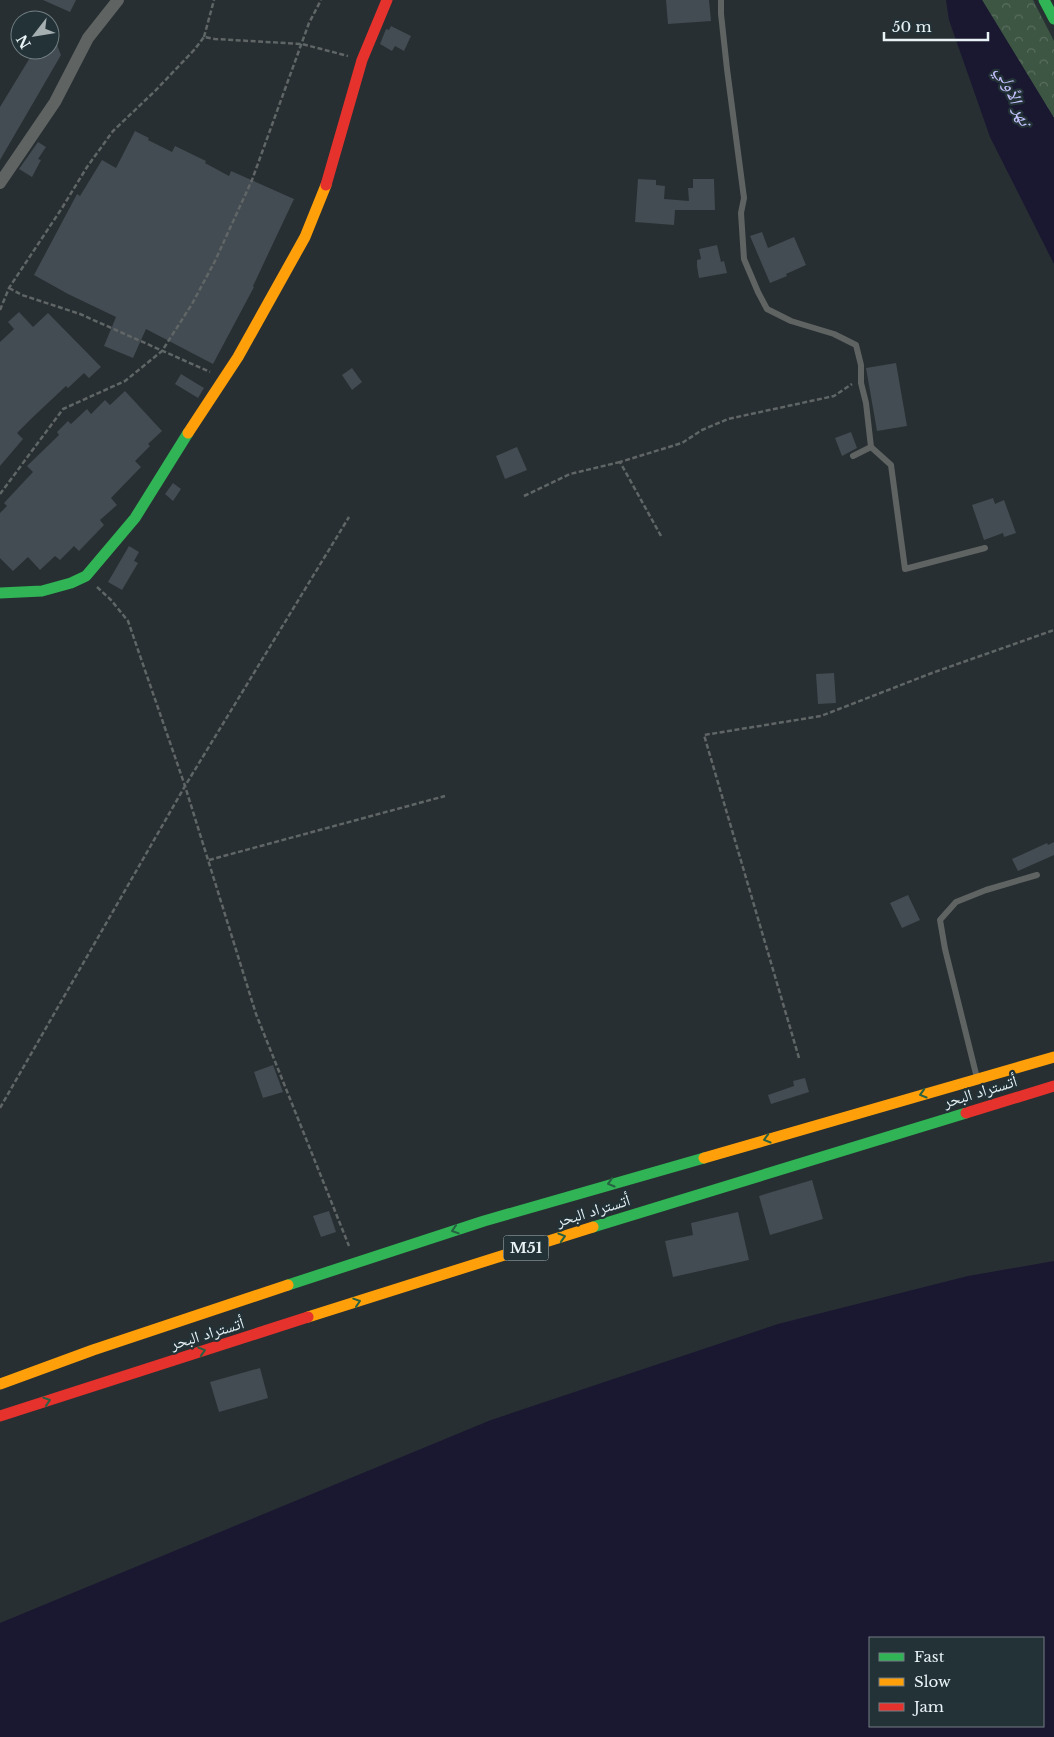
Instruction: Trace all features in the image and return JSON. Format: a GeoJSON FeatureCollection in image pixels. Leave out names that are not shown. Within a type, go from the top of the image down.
{"type":"FeatureCollection","features":[{"type":"Feature","properties":{"kind":"main road"},"geometry":{"type":"LineString","coordinates":[[0,593],[42,591],[71,583],[86,576],[135,518],[238,357],[305,237],[325,187],[362,60],[387,0]]}},
{"type":"Feature","properties":{"kind":"main road"},"geometry":{"type":"LineString","coordinates":[[1044,0],[1054,19]]}},
{"type":"Feature","properties":{"kind":"main road","name":"أتستراد البحر"},"geometry":{"type":"LineString","coordinates":[[0,1384],[355,1262],[493,1218],[526,1212],[1054,1057]]}},
{"type":"Feature","properties":{"kind":"main road","name":"أتستراد البحر"},"geometry":{"type":"LineString","coordinates":[[0,1416],[532,1241],[1054,1086]]}},
{"type":"Feature","properties":{"kind":"main road"},"geometry":{"type":"LineString","coordinates":[[493,1218],[502,1232]]}},
{"type":"Feature","properties":{"kind":"main road"},"geometry":{"type":"LineString","coordinates":[[0,1379],[22,1375]]}},
{"type":"Feature","properties":{"kind":"street"},"geometry":{"type":"LineString","coordinates":[[0,183],[55,102],[88,38],[118,0]]}},
{"type":"Feature","properties":{"kind":"lane"},"geometry":{"type":"LineString","coordinates":[[721,0],[727,69],[744,198],[741,213],[744,259],[758,292],[767,309],[791,321],[834,334],[856,344],[861,365],[861,383],[866,403],[872,447],[891,465],[905,569],[985,548]]}},
{"type":"Feature","properties":{"kind":"lane"},"geometry":{"type":"LineString","coordinates":[[853,456],[872,447]]}},
{"type":"Feature","properties":{"kind":"lane"},"geometry":{"type":"LineString","coordinates":[[978,1078],[945,950],[940,920],[956,902],[986,890],[1037,875]]}},
{"type":"Feature","properties":{"kind":"path"},"geometry":{"type":"LineString","coordinates":[[0,310],[9,288],[62,208],[87,166],[113,131],[196,49],[204,37],[214,0]]}},
{"type":"Feature","properties":{"kind":"path"},"geometry":{"type":"LineString","coordinates":[[0,494],[63,409],[125,381],[162,351],[192,304],[215,262],[252,180],[309,23],[321,0]]}},
{"type":"Feature","properties":{"kind":"path"},"geometry":{"type":"LineString","coordinates":[[204,37],[302,44],[362,60]]}},
{"type":"Feature","properties":{"kind":"path"},"geometry":{"type":"LineString","coordinates":[[9,288],[22,295],[80,314],[223,378]]}},
{"type":"Feature","properties":{"kind":"path"},"geometry":{"type":"LineString","coordinates":[[524,496],[570,474],[620,462],[682,443],[702,430],[728,419],[834,396],[850,385],[861,383]]}},
{"type":"Feature","properties":{"kind":"path"},"geometry":{"type":"LineString","coordinates":[[620,462],[661,536]]}},
{"type":"Feature","properties":{"kind":"path"},"geometry":{"type":"LineString","coordinates":[[0,1108],[186,786],[350,518]]}},
{"type":"Feature","properties":{"kind":"path"},"geometry":{"type":"LineString","coordinates":[[86,576],[111,600],[128,621],[186,786],[256,1014],[355,1262]]}},
{"type":"Feature","properties":{"kind":"path"},"geometry":{"type":"LineString","coordinates":[[799,1058],[704,735],[821,716],[932,673],[1054,630]]}},
{"type":"Feature","properties":{"kind":"path"},"geometry":{"type":"LineString","coordinates":[[209,860],[445,796]]}},
{"type":"Feature","properties":{"kind":"green space"},"geometry":{"type":"Polygon","coordinates":[[[982,0],[1033,0],[1054,41],[1054,118],[982,0]]]}},
{"type":"Feature","properties":{"kind":"water","name":"نهر الأولي"},"geometry":{"type":"Polygon","coordinates":[[[946,0],[982,0],[1054,118],[1054,264],[990,137],[949,20],[946,0]]]}},
{"type":"Feature","properties":{"kind":"water"},"geometry":{"type":"Polygon","coordinates":[[[1054,1261],[1054,1737],[0,1737],[0,1623],[491,1420],[778,1324],[968,1276],[1054,1261]]]}},
{"type":"Feature","properties":{"kind":"building"},"geometry":{"type":"Polygon","coordinates":[[[43,0],[76,0],[70,12],[43,0]]]}},
{"type":"Feature","properties":{"kind":"building"},"geometry":{"type":"Polygon","coordinates":[[[666,0],[709,0],[711,21],[668,24],[666,0]]]}},
{"type":"Feature","properties":{"kind":"building"},"geometry":{"type":"Polygon","coordinates":[[[391,26],[411,36],[404,51],[395,46],[392,51],[380,44],[386,29],[389,30],[391,26]]]}},
{"type":"Feature","properties":{"kind":"building"},"geometry":{"type":"Polygon","coordinates":[[[29,60],[58,60],[0,160],[0,107],[29,60]]]}},
{"type":"Feature","properties":{"kind":"building"},"geometry":{"type":"Polygon","coordinates":[[[135,131],[172,152],[175,146],[206,161],[205,163],[229,176],[231,171],[294,199],[254,287],[213,364],[146,329],[133,358],[104,346],[116,317],[34,275],[77,194],[80,196],[102,160],[116,168],[135,131]]]}},
{"type":"Feature","properties":{"kind":"building"},"geometry":{"type":"Polygon","coordinates":[[[38,142],[46,147],[38,159],[41,160],[32,177],[19,169],[38,142]]]}},
{"type":"Feature","properties":{"kind":"building"},"geometry":{"type":"Polygon","coordinates":[[[638,179],[656,180],[656,185],[665,186],[664,199],[689,201],[688,188],[693,188],[693,179],[714,179],[715,210],[675,210],[674,225],[635,222],[638,179]]]}},
{"type":"Feature","properties":{"kind":"building"},"geometry":{"type":"Polygon","coordinates":[[[762,232],[768,248],[794,237],[806,265],[770,283],[750,236],[762,232]]]}},
{"type":"Feature","properties":{"kind":"building"},"geometry":{"type":"Polygon","coordinates":[[[717,245],[721,262],[724,261],[727,273],[699,278],[697,260],[701,259],[699,249],[717,245]]]}},
{"type":"Feature","properties":{"kind":"building"},"geometry":{"type":"Polygon","coordinates":[[[19,312],[33,327],[48,313],[101,367],[89,378],[84,373],[68,388],[66,386],[33,417],[17,433],[23,439],[0,466],[0,342],[14,329],[8,322],[19,312]]]}},
{"type":"Feature","properties":{"kind":"building"},"geometry":{"type":"Polygon","coordinates":[[[896,363],[907,426],[877,431],[866,368],[896,363]]]}},
{"type":"Feature","properties":{"kind":"building"},"geometry":{"type":"Polygon","coordinates":[[[352,368],[362,382],[352,390],[342,375],[352,368]]]}},
{"type":"Feature","properties":{"kind":"building"},"geometry":{"type":"Polygon","coordinates":[[[181,374],[204,388],[198,398],[175,384],[181,374]]]}},
{"type":"Feature","properties":{"kind":"building"},"geometry":{"type":"Polygon","coordinates":[[[125,391],[162,431],[148,444],[150,446],[135,461],[141,467],[111,498],[117,505],[100,520],[104,525],[79,551],[74,546],[60,560],[55,556],[40,570],[28,557],[13,571],[0,558],[0,513],[7,506],[4,503],[33,472],[27,466],[59,435],[57,432],[68,421],[71,424],[87,409],[91,414],[105,400],[110,405],[125,391]]]}},
{"type":"Feature","properties":{"kind":"building"},"geometry":{"type":"Polygon","coordinates":[[[851,432],[857,448],[842,456],[835,438],[851,432]]]}},
{"type":"Feature","properties":{"kind":"building"},"geometry":{"type":"Polygon","coordinates":[[[517,447],[527,470],[505,479],[496,456],[517,447]]]}},
{"type":"Feature","properties":{"kind":"building"},"geometry":{"type":"Polygon","coordinates":[[[173,483],[181,489],[173,501],[165,494],[173,483]]]}},
{"type":"Feature","properties":{"kind":"building"},"geometry":{"type":"Polygon","coordinates":[[[993,498],[995,504],[1004,500],[1016,533],[1004,537],[1003,533],[984,540],[972,505],[993,498]]]}},
{"type":"Feature","properties":{"kind":"building"},"geometry":{"type":"Polygon","coordinates":[[[129,546],[139,552],[134,561],[138,563],[122,590],[108,582],[129,546]]]}},
{"type":"Feature","properties":{"kind":"building"},"geometry":{"type":"Polygon","coordinates":[[[834,673],[836,703],[818,704],[816,674],[834,673]]]}},
{"type":"Feature","properties":{"kind":"building"},"geometry":{"type":"Polygon","coordinates":[[[1054,842],[1054,855],[1018,871],[1012,859],[1047,843],[1048,845],[1054,842]]]}},
{"type":"Feature","properties":{"kind":"building"},"geometry":{"type":"Polygon","coordinates":[[[908,895],[920,920],[902,928],[890,903],[908,895]]]}},
{"type":"Feature","properties":{"kind":"building"},"geometry":{"type":"Polygon","coordinates":[[[273,1065],[283,1092],[263,1098],[254,1072],[273,1065]]]}},
{"type":"Feature","properties":{"kind":"building"},"geometry":{"type":"Polygon","coordinates":[[[805,1078],[809,1092],[771,1104],[768,1095],[794,1086],[793,1081],[805,1078]]]}},
{"type":"Feature","properties":{"kind":"building"},"geometry":{"type":"Polygon","coordinates":[[[812,1180],[823,1219],[770,1235],[759,1196],[812,1180]]]}},
{"type":"Feature","properties":{"kind":"building"},"geometry":{"type":"Polygon","coordinates":[[[329,1211],[336,1232],[321,1237],[313,1216],[329,1211]]]}},
{"type":"Feature","properties":{"kind":"building"},"geometry":{"type":"Polygon","coordinates":[[[738,1212],[749,1260],[673,1277],[665,1241],[693,1235],[691,1223],[738,1212]]]}},
{"type":"Feature","properties":{"kind":"building"},"geometry":{"type":"Polygon","coordinates":[[[260,1368],[268,1398],[219,1412],[210,1382],[260,1368]]]}},
{"type":"Feature","properties":{"kind":"traffic: fast"},"geometry":{"type":"LineString","coordinates":[[1044,0],[1054,19]]}},
{"type":"Feature","properties":{"kind":"traffic: fast"},"geometry":{"type":"LineString","coordinates":[[0,593],[42,591],[71,583],[86,576],[135,518],[188,433]]}},
{"type":"Feature","properties":{"kind":"traffic: fast"},"geometry":{"type":"LineString","coordinates":[[593,1227],[966,1113]]}},
{"type":"Feature","properties":{"kind":"traffic: fast"},"geometry":{"type":"LineString","coordinates":[[288,1285],[484,1221],[704,1158]]}},
{"type":"Feature","properties":{"kind":"traffic: slow"},"geometry":{"type":"LineString","coordinates":[[188,433],[238,357],[305,237],[326,185]]}},
{"type":"Feature","properties":{"kind":"traffic: slow"},"geometry":{"type":"LineString","coordinates":[[704,1158],[1054,1057]]}},
{"type":"Feature","properties":{"kind":"traffic: slow"},"geometry":{"type":"LineString","coordinates":[[308,1317],[593,1227]]}},
{"type":"Feature","properties":{"kind":"traffic: slow"},"geometry":{"type":"LineString","coordinates":[[0,1384],[93,1350],[288,1285]]}},
{"type":"Feature","properties":{"kind":"traffic: jam"},"geometry":{"type":"LineString","coordinates":[[326,185],[362,60],[387,0]]}},
{"type":"Feature","properties":{"kind":"traffic: jam"},"geometry":{"type":"LineString","coordinates":[[966,1113],[1054,1086]]}},
{"type":"Feature","properties":{"kind":"traffic: jam"},"geometry":{"type":"LineString","coordinates":[[0,1416],[308,1317]]}}]}
